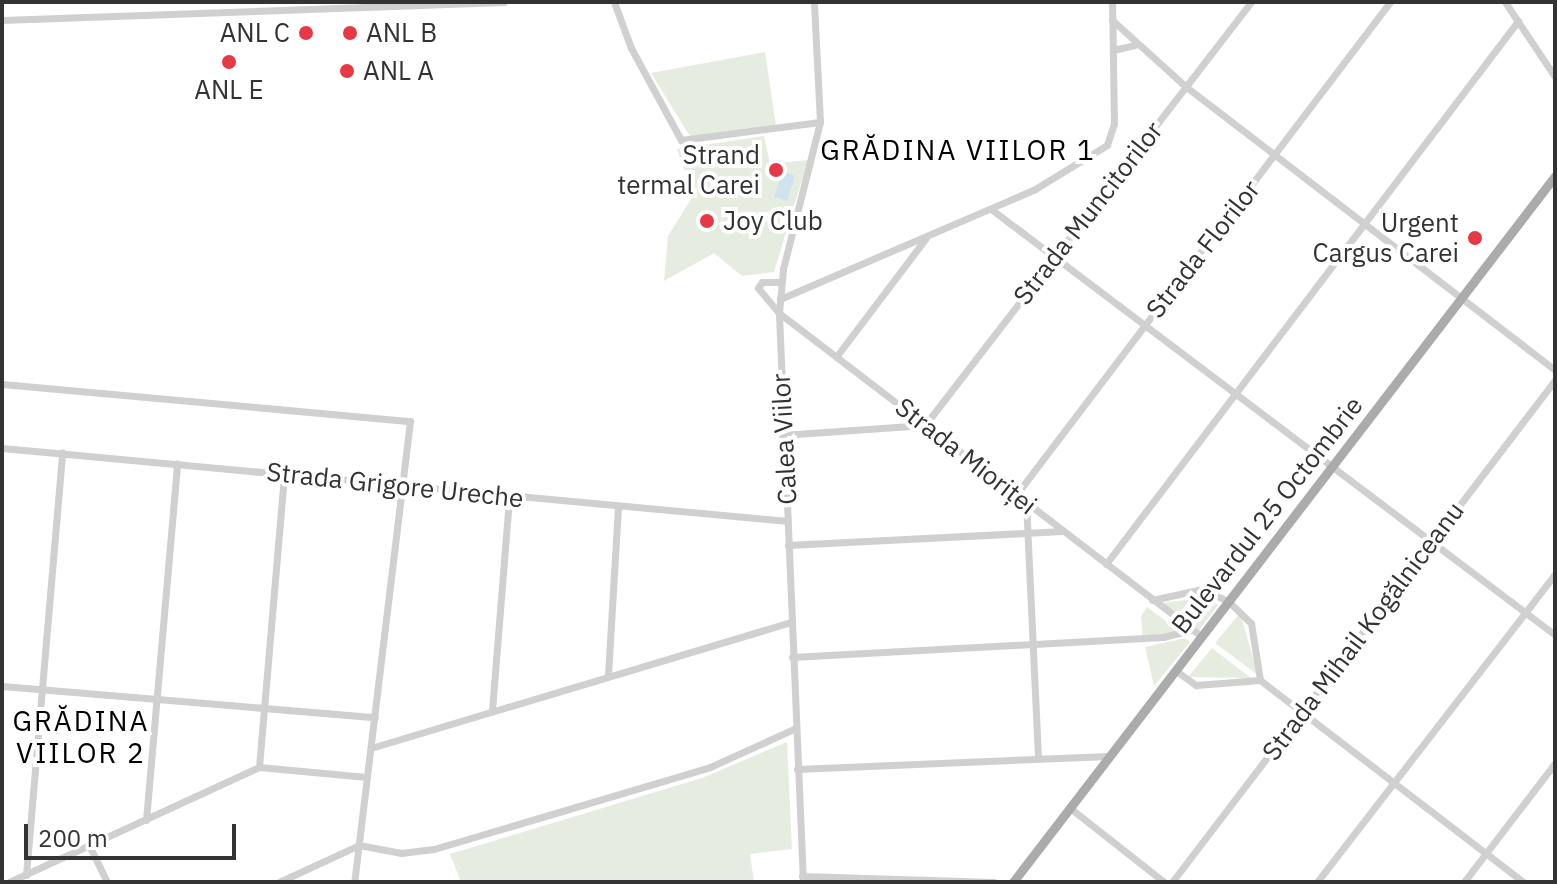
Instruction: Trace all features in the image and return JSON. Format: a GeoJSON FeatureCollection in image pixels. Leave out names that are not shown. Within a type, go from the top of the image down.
{"type":"FeatureCollection","features":[{"type":"Feature","properties":{"kind":"main road","name":"Bulevardul 25 Octombrie"},"geometry":{"type":"LineString","coordinates":[[1013,882],[1555,176]]}},
{"type":"Feature","properties":{"kind":"street"},"geometry":{"type":"LineString","coordinates":[[173,2],[173,14]]}},
{"type":"Feature","properties":{"kind":"street"},"geometry":{"type":"LineString","coordinates":[[2,20],[504,2]]}},
{"type":"Feature","properties":{"kind":"street"},"geometry":{"type":"LineString","coordinates":[[614,2],[631,48],[681,140],[820,122]]}},
{"type":"Feature","properties":{"kind":"street","name":"Calea Viilor"},"geometry":{"type":"LineString","coordinates":[[803,879],[779,313],[781,282],[820,122],[814,2]]}},
{"type":"Feature","properties":{"kind":"street"},"geometry":{"type":"LineString","coordinates":[[780,299],[991,209],[1060,176],[1107,145],[1114,124],[1112,2]]}},
{"type":"Feature","properties":{"kind":"street","name":"Strada Muncitorilor"},"geometry":{"type":"LineString","coordinates":[[925,425],[1251,2]]}},
{"type":"Feature","properties":{"kind":"street","name":"Strada Florilor"},"geometry":{"type":"LineString","coordinates":[[1016,495],[1390,2]]}},
{"type":"Feature","properties":{"kind":"street"},"geometry":{"type":"LineString","coordinates":[[1505,2],[1555,77]]}},
{"type":"Feature","properties":{"kind":"street"},"geometry":{"type":"LineString","coordinates":[[1112,20],[1134,45],[1185,86],[1555,370]]}},
{"type":"Feature","properties":{"kind":"street"},"geometry":{"type":"LineString","coordinates":[[1106,564],[1363,221],[1518,21]]}},
{"type":"Feature","properties":{"kind":"street"},"geometry":{"type":"LineString","coordinates":[[1113,50],[1134,45]]}},
{"type":"Feature","properties":{"kind":"street"},"geometry":{"type":"LineString","coordinates":[[991,209],[1056,255],[1555,635]]}},
{"type":"Feature","properties":{"kind":"street"},"geometry":{"type":"LineString","coordinates":[[836,357],[926,238]]}},
{"type":"Feature","properties":{"kind":"street"},"geometry":{"type":"LineString","coordinates":[[779,313],[758,288],[762,282],[781,282]]}},
{"type":"Feature","properties":{"kind":"street","name":"Strada Mioriței"},"geometry":{"type":"LineString","coordinates":[[779,313],[1201,636]]}},
{"type":"Feature","properties":{"kind":"street","name":"Strada Mihail Kogălniceanu"},"geometry":{"type":"LineString","coordinates":[[1172,882],[1555,380]]}},
{"type":"Feature","properties":{"kind":"street"},"geometry":{"type":"LineString","coordinates":[[2,384],[410,421],[354,882]]}},
{"type":"Feature","properties":{"kind":"street"},"geometry":{"type":"LineString","coordinates":[[782,435],[925,425]]}},
{"type":"Feature","properties":{"kind":"street","name":"Strada Grigore Ureche"},"geometry":{"type":"LineString","coordinates":[[2,448],[788,521]]}},
{"type":"Feature","properties":{"kind":"street"},"geometry":{"type":"LineString","coordinates":[[26,875],[62,453]]}},
{"type":"Feature","properties":{"kind":"street"},"geometry":{"type":"LineString","coordinates":[[146,820],[177,463]]}},
{"type":"Feature","properties":{"kind":"street"},"geometry":{"type":"LineString","coordinates":[[259,767],[284,474]]}},
{"type":"Feature","properties":{"kind":"street"},"geometry":{"type":"LineString","coordinates":[[492,710],[509,497]]}},
{"type":"Feature","properties":{"kind":"street"},"geometry":{"type":"LineString","coordinates":[[1026,502],[1038,757]]}},
{"type":"Feature","properties":{"kind":"street"},"geometry":{"type":"LineString","coordinates":[[608,675],[618,507]]}},
{"type":"Feature","properties":{"kind":"street"},"geometry":{"type":"LineString","coordinates":[[788,545],[1063,531]]}},
{"type":"Feature","properties":{"kind":"street"},"geometry":{"type":"LineString","coordinates":[[1319,881],[1555,574]]}},
{"type":"Feature","properties":{"kind":"street"},"geometry":{"type":"LineString","coordinates":[[1152,600],[1203,589],[1228,601],[1251,623],[1260,680],[1299,714],[1523,882]]}},
{"type":"Feature","properties":{"kind":"street"},"geometry":{"type":"LineString","coordinates":[[371,748],[791,622]]}},
{"type":"Feature","properties":{"kind":"street"},"geometry":{"type":"LineString","coordinates":[[792,657],[1031,646],[1163,637],[1191,630]]}},
{"type":"Feature","properties":{"kind":"street"},"geometry":{"type":"LineString","coordinates":[[1175,670],[1196,685],[1260,680]]}},
{"type":"Feature","properties":{"kind":"street"},"geometry":{"type":"LineString","coordinates":[[2,686],[375,717]]}},
{"type":"Feature","properties":{"kind":"street"},"geometry":{"type":"LineString","coordinates":[[279,882],[359,845],[401,853],[434,849],[710,767],[796,728]]}},
{"type":"Feature","properties":{"kind":"street"},"geometry":{"type":"LineString","coordinates":[[797,769],[1109,756]]}},
{"type":"Feature","properties":{"kind":"street"},"geometry":{"type":"LineString","coordinates":[[1464,882],[1555,763]]}},
{"type":"Feature","properties":{"kind":"street"},"geometry":{"type":"LineString","coordinates":[[9,882],[259,767],[367,777]]}},
{"type":"Feature","properties":{"kind":"street"},"geometry":{"type":"LineString","coordinates":[[1070,808],[1164,882]]}},
{"type":"Feature","properties":{"kind":"street"},"geometry":{"type":"LineString","coordinates":[[89,845],[107,882]]}},
{"type":"Feature","properties":{"kind":"street"},"geometry":{"type":"LineString","coordinates":[[803,879],[994,882]]}},
{"type":"Feature","properties":{"kind":"shaded area"},"geometry":{"type":"Polygon","coordinates":[[[765,52],[776,126],[691,138],[651,73],[765,52]]]}},
{"type":"Feature","properties":{"kind":"shaded area","name":"Strand termal Carei"},"geometry":{"type":"Polygon","coordinates":[[[764,136],[770,164],[808,160],[774,272],[742,276],[714,253],[664,281],[668,236],[693,196],[677,149],[764,136]]]}},
{"type":"Feature","properties":{"kind":"shaded area"},"geometry":{"type":"Polygon","coordinates":[[[1206,597],[1218,605],[1198,632],[1162,603],[1206,597]]]}},
{"type":"Feature","properties":{"kind":"shaded area"},"geometry":{"type":"Polygon","coordinates":[[[1147,607],[1179,631],[1143,639],[1141,616],[1147,607]]]}},
{"type":"Feature","properties":{"kind":"shaded area"},"geometry":{"type":"Polygon","coordinates":[[[1240,613],[1258,675],[1215,643],[1240,613]]]}},
{"type":"Feature","properties":{"kind":"shaded area"},"geometry":{"type":"Polygon","coordinates":[[[1186,638],[1190,642],[1154,686],[1145,647],[1186,638]]]}},
{"type":"Feature","properties":{"kind":"shaded area"},"geometry":{"type":"Polygon","coordinates":[[[1212,648],[1251,678],[1188,677],[1212,648]]]}},
{"type":"Feature","properties":{"kind":"shaded area"},"geometry":{"type":"Polygon","coordinates":[[[787,742],[792,849],[750,854],[754,882],[461,882],[450,854],[702,778],[787,742]]]}},
{"type":"Feature","properties":{"kind":"water"},"geometry":{"type":"Polygon","coordinates":[[[783,171],[795,176],[787,201],[774,197],[783,171]]]}},
{"type":"Feature","properties":{"kind":"water"},"geometry":{"type":"Polygon","coordinates":[[[746,176],[754,179],[757,187],[754,195],[746,198],[738,195],[735,187],[738,179],[746,176]]]}},
{"type":"Feature","properties":{"kind":"place","name":"ANL C"},"geometry":{"type":"Point","coordinates":[306,33]}},
{"type":"Feature","properties":{"kind":"place","name":"ANL B"},"geometry":{"type":"Point","coordinates":[350,33]}},
{"type":"Feature","properties":{"kind":"place","name":"ANL E"},"geometry":{"type":"Point","coordinates":[229,62]}},
{"type":"Feature","properties":{"kind":"place","name":"ANL A"},"geometry":{"type":"Point","coordinates":[347,71]}},
{"type":"Feature","properties":{"kind":"place","name":"Strand termal Carei"},"geometry":{"type":"Point","coordinates":[776,170]}},
{"type":"Feature","properties":{"kind":"place","name":"Joy Club"},"geometry":{"type":"Point","coordinates":[707,221]}},
{"type":"Feature","properties":{"kind":"place","name":"Urgent Cargus Carei"},"geometry":{"type":"Point","coordinates":[1475,238]}},
{"type":"Feature","properties":{"kind":"district","name":"GRĂDINA VIILOR 1"},"geometry":{"type":"Point","coordinates":[958,150]}},
{"type":"Feature","properties":{"kind":"district","name":"GRĂDINA VIILOR 2"},"geometry":{"type":"Point","coordinates":[81,737]}}]}
